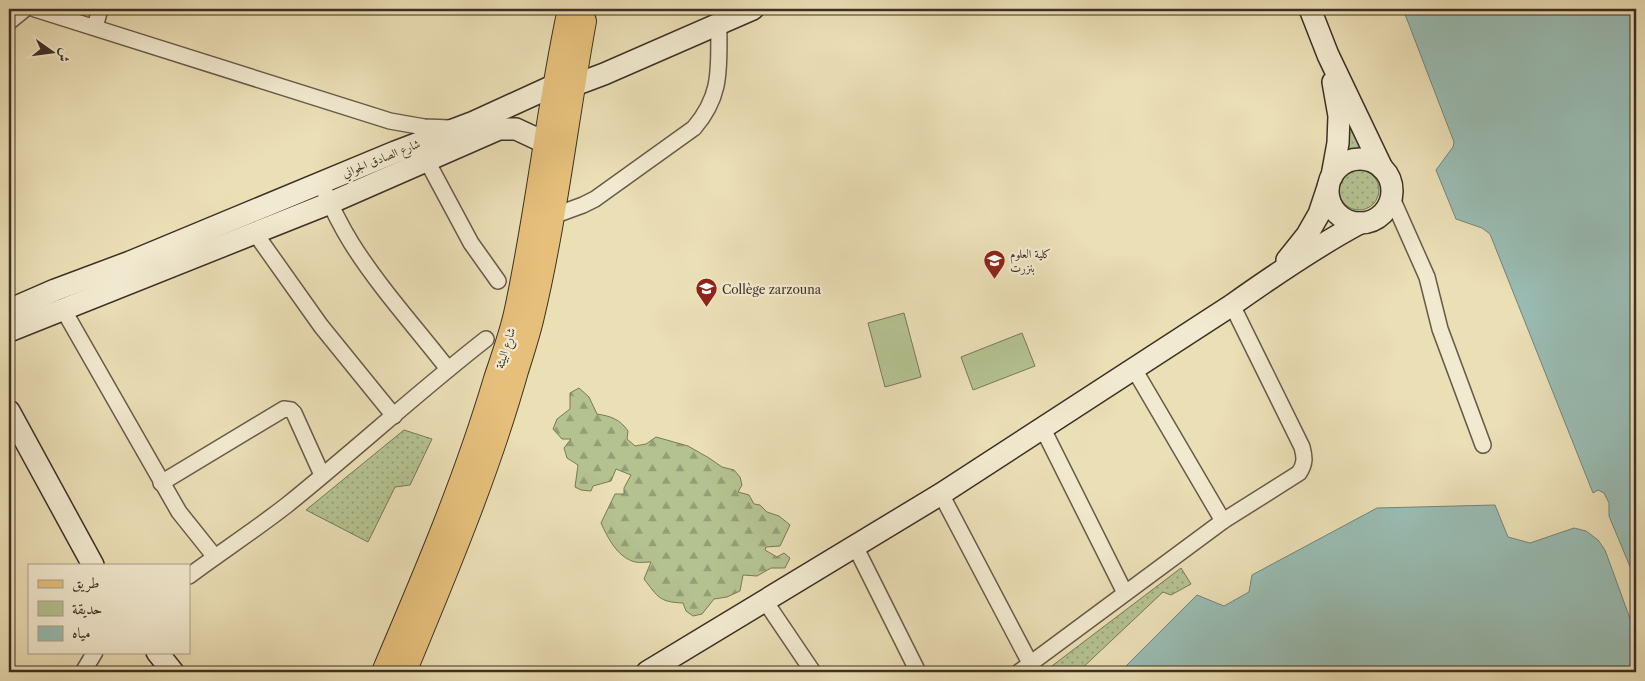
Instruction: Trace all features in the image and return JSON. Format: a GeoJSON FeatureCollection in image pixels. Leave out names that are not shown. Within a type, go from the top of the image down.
{"type":"FeatureCollection","features":[{"type":"Feature","properties":{"kind":"main road","name":"شارع البيئة"},"geometry":{"type":"LineString","coordinates":[[404,672],[470,510],[502,421],[532,317],[553,216],[570,9]]}},
{"type":"Feature","properties":{"kind":"main road","name":"شارع البيئة"},"geometry":{"type":"LineString","coordinates":[[384,672],[456,501],[486,414],[515,316],[538,200],[546,143],[587,9]]}},
{"type":"Feature","properties":{"kind":"street"},"geometry":{"type":"LineString","coordinates":[[9,22],[25,9]]}},
{"type":"Feature","properties":{"kind":"street"},"geometry":{"type":"LineString","coordinates":[[35,9],[390,121],[424,127],[510,128],[546,143]]}},
{"type":"Feature","properties":{"kind":"street"},"geometry":{"type":"LineString","coordinates":[[95,27],[100,9]]}},
{"type":"Feature","properties":{"kind":"street","name":"شارع الصادق الجواني"},"geometry":{"type":"LineString","coordinates":[[9,310],[395,152],[471,129],[564,86],[753,9]]}},
{"type":"Feature","properties":{"kind":"street"},"geometry":{"type":"LineString","coordinates":[[1310,9],[1328,55],[1382,168],[1388,176],[1391,186],[1391,196],[1387,207],[1371,221],[1351,222],[1335,211],[1330,203],[1328,194],[1338,143],[1339,116],[1328,55]]}},
{"type":"Feature","properties":{"kind":"street"},"geometry":{"type":"LineString","coordinates":[[553,216],[583,205],[606,191],[694,128],[708,109],[718,80],[719,23]]}},
{"type":"Feature","properties":{"kind":"street"},"geometry":{"type":"LineString","coordinates":[[390,121],[402,134],[401,145],[395,152]]}},
{"type":"Feature","properties":{"kind":"street"},"geometry":{"type":"LineString","coordinates":[[9,331],[255,234],[428,161],[471,129]]}},
{"type":"Feature","properties":{"kind":"street"},"geometry":{"type":"LineString","coordinates":[[1274,275],[1306,235],[1319,214],[1330,180],[1338,168],[1346,162],[1365,160],[1374,162],[1382,168]]}},
{"type":"Feature","properties":{"kind":"street"},"geometry":{"type":"LineString","coordinates":[[428,161],[471,242],[498,281]]}},
{"type":"Feature","properties":{"kind":"street"},"geometry":{"type":"LineString","coordinates":[[321,183],[352,244],[448,369]]}},
{"type":"Feature","properties":{"kind":"street"},"geometry":{"type":"LineString","coordinates":[[1391,196],[1427,277],[1440,329],[1483,445]]}},
{"type":"Feature","properties":{"kind":"street"},"geometry":{"type":"LineString","coordinates":[[655,670],[941,494],[1232,305],[1274,275],[1360,223]]}},
{"type":"Feature","properties":{"kind":"street"},"geometry":{"type":"LineString","coordinates":[[255,234],[321,326],[394,416]]}},
{"type":"Feature","properties":{"kind":"street"},"geometry":{"type":"LineString","coordinates":[[941,494],[1025,669],[1223,521],[1299,473],[1305,465],[1302,448],[1232,305]]}},
{"type":"Feature","properties":{"kind":"street"},"geometry":{"type":"LineString","coordinates":[[63,309],[161,483],[179,512],[215,557]]}},
{"type":"Feature","properties":{"kind":"street"},"geometry":{"type":"LineString","coordinates":[[190,575],[286,506],[486,339]]}},
{"type":"Feature","properties":{"kind":"street"},"geometry":{"type":"LineString","coordinates":[[1134,369],[1223,521]]}},
{"type":"Feature","properties":{"kind":"street"},"geometry":{"type":"LineString","coordinates":[[161,483],[284,409],[294,413],[322,475]]}},
{"type":"Feature","properties":{"kind":"street"},"geometry":{"type":"LineString","coordinates":[[9,411],[92,564]]}},
{"type":"Feature","properties":{"kind":"street"},"geometry":{"type":"LineString","coordinates":[[1042,428],[1125,593]]}},
{"type":"Feature","properties":{"kind":"street"},"geometry":{"type":"LineString","coordinates":[[854,546],[918,672]]}},
{"type":"Feature","properties":{"kind":"street"},"geometry":{"type":"LineString","coordinates":[[765,601],[813,672]]}},
{"type":"Feature","properties":{"kind":"street"},"geometry":{"type":"LineString","coordinates":[[83,672],[93,654]]}},
{"type":"Feature","properties":{"kind":"street"},"geometry":{"type":"LineString","coordinates":[[159,654],[173,672]]}},
{"type":"Feature","properties":{"kind":"green space"},"geometry":{"type":"Polygon","coordinates":[[[1346,109],[1365,150],[1344,152],[1346,109]]]}},
{"type":"Feature","properties":{"kind":"green space"},"geometry":{"type":"Polygon","coordinates":[[[1363,170],[1370,173],[1376,179],[1379,190],[1378,198],[1370,207],[1363,210],[1355,210],[1348,207],[1340,198],[1339,186],[1342,179],[1351,171],[1363,170]]]}},
{"type":"Feature","properties":{"kind":"green space"},"geometry":{"type":"Polygon","coordinates":[[[904,313],[921,377],[885,387],[868,323],[904,313]]]}},
{"type":"Feature","properties":{"kind":"green space"},"geometry":{"type":"Polygon","coordinates":[[[1022,333],[1035,366],[973,390],[961,357],[1022,333]]]}},
{"type":"Feature","properties":{"kind":"green space"},"geometry":{"type":"Polygon","coordinates":[[[579,388],[589,397],[597,414],[614,419],[625,427],[628,431],[627,439],[635,446],[646,444],[656,437],[688,446],[722,467],[734,470],[740,477],[742,485],[738,492],[749,495],[754,504],[760,505],[767,512],[779,516],[790,525],[780,546],[766,547],[765,550],[777,557],[784,553],[790,558],[785,568],[771,568],[757,576],[743,575],[740,591],[727,597],[714,599],[702,614],[693,616],[686,611],[683,603],[664,600],[660,597],[644,579],[651,562],[635,562],[623,556],[610,541],[601,523],[615,494],[624,494],[624,488],[631,475],[616,469],[611,481],[593,486],[591,491],[575,487],[578,465],[567,458],[564,448],[571,439],[562,439],[553,429],[557,419],[570,409],[570,393],[579,388]]]}},
{"type":"Feature","properties":{"kind":"green space"},"geometry":{"type":"Polygon","coordinates":[[[404,430],[432,439],[410,485],[395,487],[368,542],[306,510],[404,430]]]}},
{"type":"Feature","properties":{"kind":"green space"},"geometry":{"type":"Polygon","coordinates":[[[1181,568],[1191,584],[1171,595],[1163,592],[1078,672],[1044,672],[1181,568]]]}},
{"type":"Feature","properties":{"kind":"water"},"geometry":{"type":"Polygon","coordinates":[[[1403,9],[1636,9],[1636,581],[1609,516],[1609,503],[1604,493],[1598,490],[1593,493],[1490,234],[1482,228],[1456,219],[1436,170],[1453,147],[1454,142],[1403,9]]]}},
{"type":"Feature","properties":{"kind":"water"},"geometry":{"type":"Polygon","coordinates":[[[1495,505],[1508,537],[1530,543],[1574,528],[1586,531],[1598,540],[1605,550],[1636,635],[1636,672],[1120,672],[1197,595],[1224,606],[1249,592],[1252,575],[1377,508],[1495,505]]]}},
{"type":"Feature","properties":{"kind":"place","name":"كلية العلوم بنزرت"},"geometry":{"type":"Point","coordinates":[994,279]}},
{"type":"Feature","properties":{"kind":"place","name":"Collège zarzouna"},"geometry":{"type":"Point","coordinates":[706,308]}}]}
